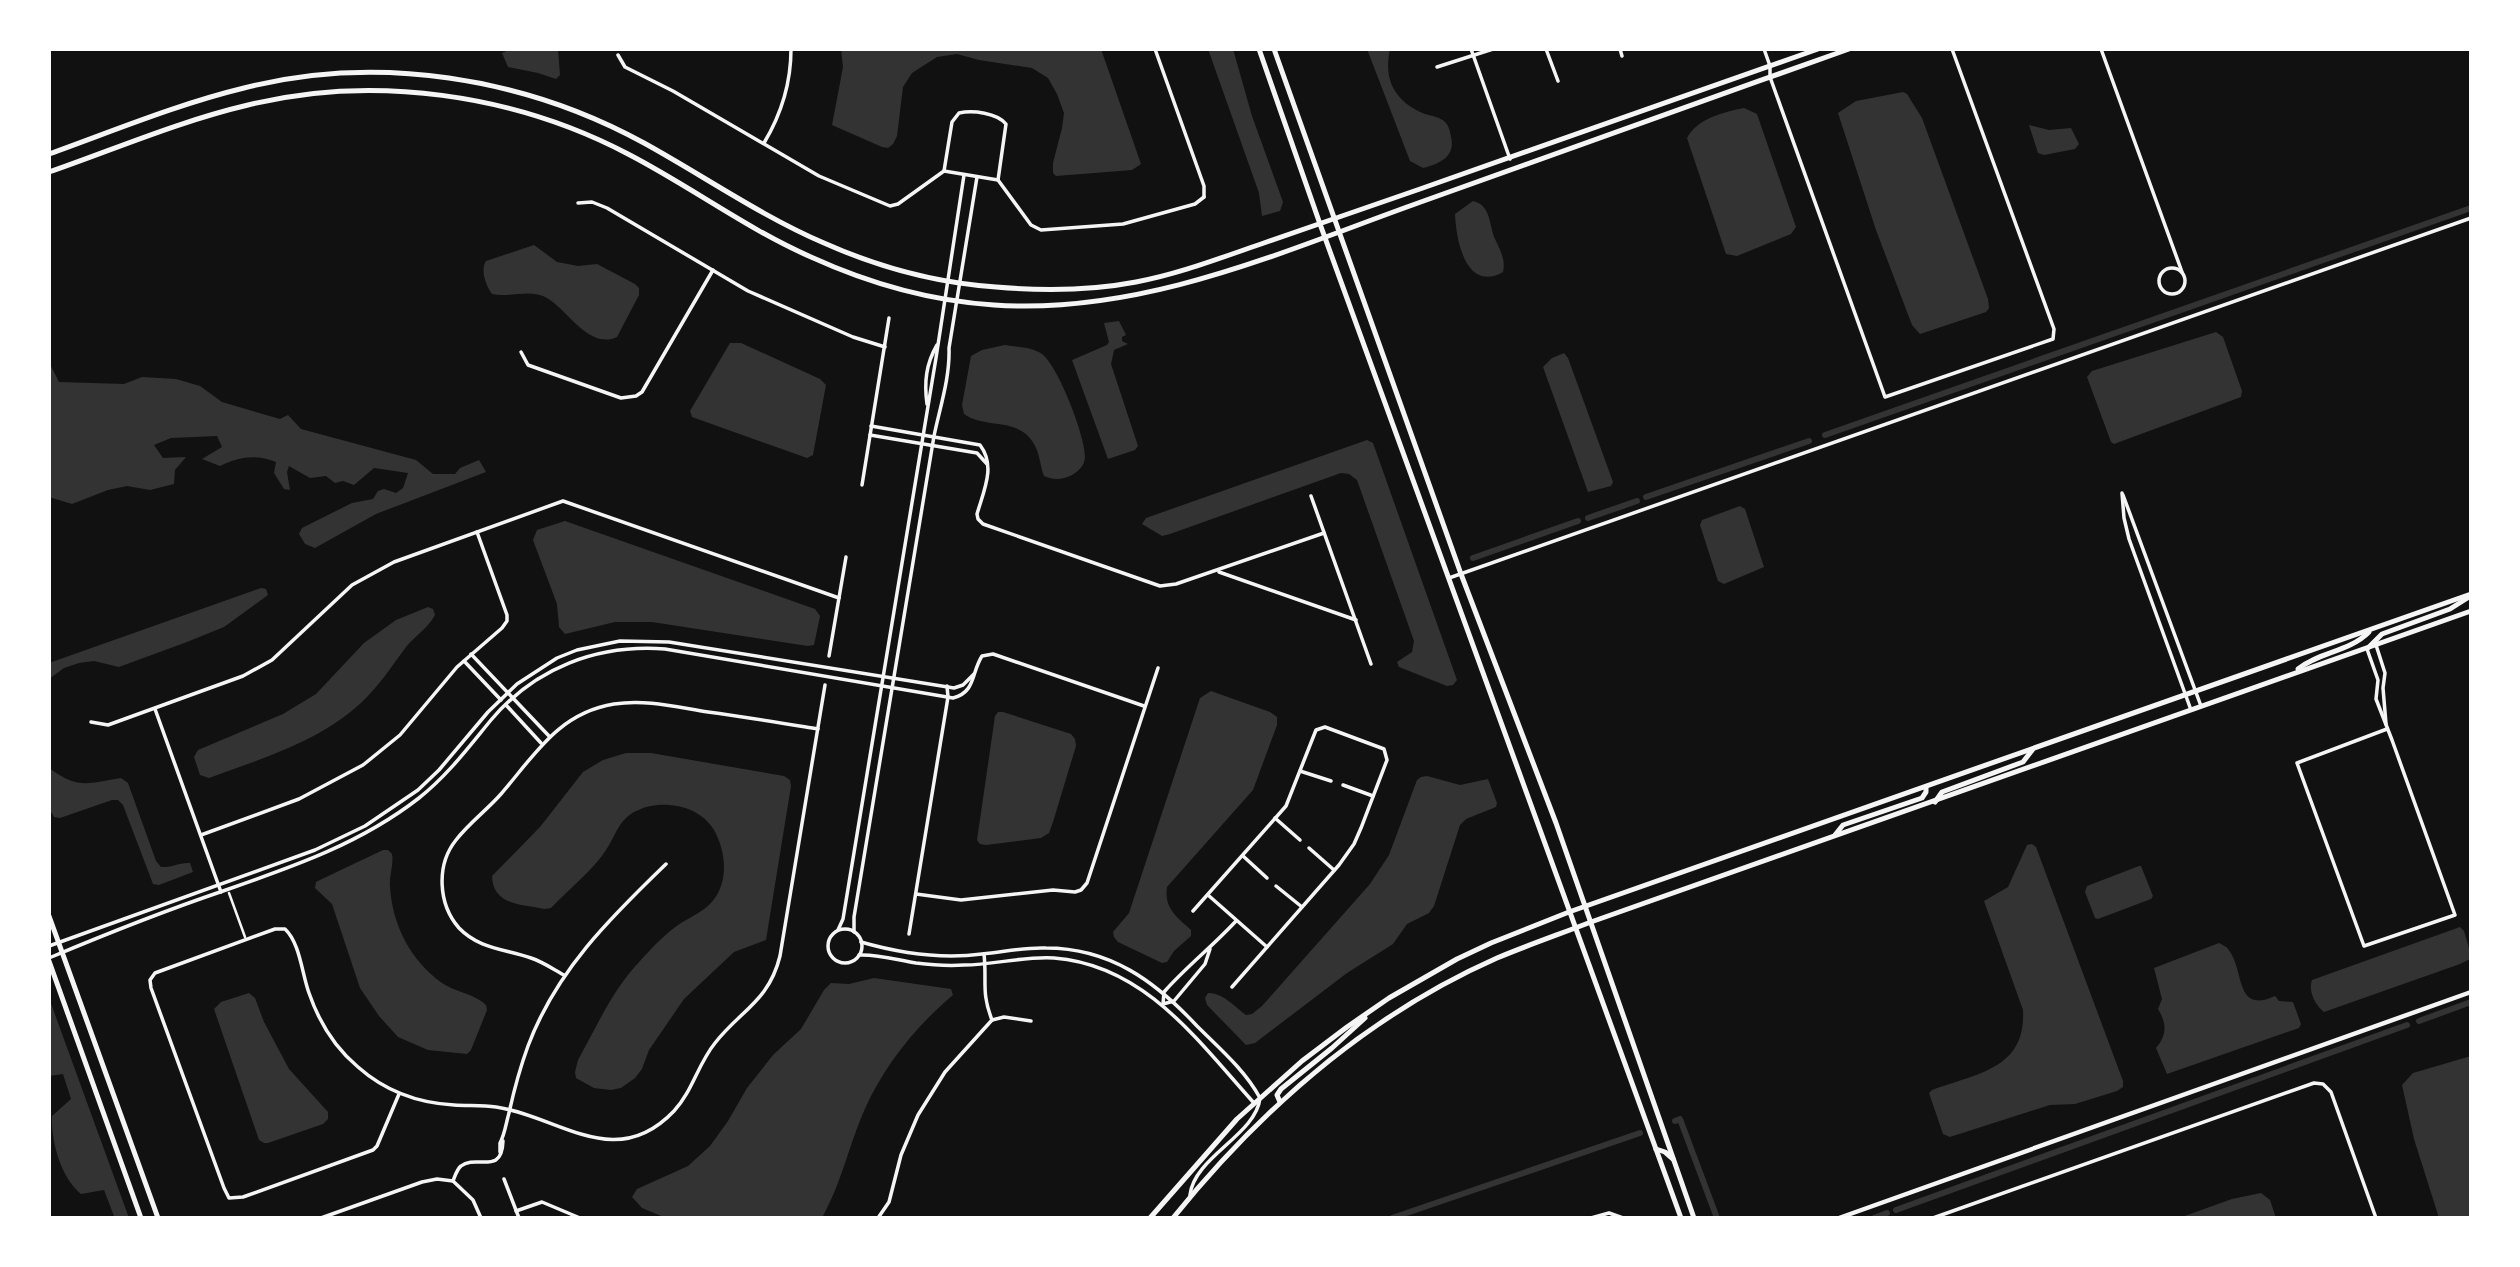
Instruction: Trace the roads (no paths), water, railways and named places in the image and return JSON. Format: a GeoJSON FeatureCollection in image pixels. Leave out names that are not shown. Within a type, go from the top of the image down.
{"type":"FeatureCollection","features":[{"type":"Feature","properties":{"kind":"main road"},"geometry":{"type":"LineString","coordinates":[[1259,49],[1681,1218]]}},
{"type":"Feature","properties":{"kind":"main road"},"geometry":{"type":"LineString","coordinates":[[1274,49],[1461,574],[1586,906],[1694,1218]]}},
{"type":"Feature","properties":{"kind":"main road"},"geometry":{"type":"LineString","coordinates":[[49,154],[198,101],[275,82],[368,73],[445,78],[496,86],[574,110],[640,141],[819,241],[897,269],[960,283],[1052,290],[1131,283],[1197,266],[1510,159],[1818,49]]}},
{"type":"Feature","properties":{"kind":"main road"},"geometry":{"type":"LineString","coordinates":[[49,172],[247,105],[332,92],[395,92],[443,96],[492,104],[562,124],[626,153],[807,256],[856,275],[944,298],[989,305],[1034,307],[1134,297],[1187,284],[1849,49]]}},
{"type":"Feature","properties":{"kind":"main road"},"geometry":{"type":"LineString","coordinates":[[1390,414],[1402,409]]}},
{"type":"Feature","properties":{"kind":"main road"},"geometry":{"type":"LineString","coordinates":[[1150,1218],[1254,1103],[1302,1060],[1371,1010],[1474,951],[1569,912],[2471,595]]}},
{"type":"Feature","properties":{"kind":"main road"},"geometry":{"type":"LineString","coordinates":[[2367,649],[2382,634],[2450,609],[2471,595]]}},
{"type":"Feature","properties":{"kind":"main road"},"geometry":{"type":"LineString","coordinates":[[1173,1218],[1280,1102],[1356,1040],[1419,999],[1497,958],[1591,922],[2471,611]]}},
{"type":"Feature","properties":{"kind":"main road"},"geometry":{"type":"LineString","coordinates":[[2292,674],[2322,655],[2353,644],[2372,629]]}},
{"type":"Feature","properties":{"kind":"main road"},"geometry":{"type":"LineString","coordinates":[[1935,802],[1942,792],[2023,762],[2033,749]]}},
{"type":"Feature","properties":{"kind":"main road"},"geometry":{"type":"LineString","coordinates":[[1833,838],[1843,825],[1922,798],[1927,792],[1926,787]]}},
{"type":"Feature","properties":{"kind":"main road"},"geometry":{"type":"LineString","coordinates":[[49,916],[158,1218]]}},
{"type":"Feature","properties":{"kind":"main road"},"geometry":{"type":"LineString","coordinates":[[49,960],[141,1218]]}},
{"type":"Feature","properties":{"kind":"main road"},"geometry":{"type":"LineString","coordinates":[[1280,1102],[1277,1095],[1281,1089],[1351,1032],[1371,1010]]}},
{"type":"Feature","properties":{"kind":"main road"},"geometry":{"type":"LineString","coordinates":[[1656,1149],[1674,1159]]}},
{"type":"Feature","properties":{"kind":"street"},"geometry":{"type":"LineString","coordinates":[[764,144],[775,125],[788,87],[791,49]]}},
{"type":"Feature","properties":{"kind":"street"},"geometry":{"type":"LineString","coordinates":[[1156,49],[1204,186],[1204,197]]}},
{"type":"Feature","properties":{"kind":"street"},"geometry":{"type":"LineString","coordinates":[[1471,49],[1510,159]]}},
{"type":"Feature","properties":{"kind":"street"},"geometry":{"type":"LineString","coordinates":[[1437,67],[1493,49]]}},
{"type":"Feature","properties":{"kind":"street"},"geometry":{"type":"LineString","coordinates":[[1546,49],[1558,82]]}},
{"type":"Feature","properties":{"kind":"street"},"geometry":{"type":"LineString","coordinates":[[1620,49],[1622,56]]}},
{"type":"Feature","properties":{"kind":"street"},"geometry":{"type":"LineString","coordinates":[[1764,49],[1770,66],[1770,77],[1885,397],[2053,339],[2054,329],[1952,49]]}},
{"type":"Feature","properties":{"kind":"street"},"geometry":{"type":"LineString","coordinates":[[2101,49],[2182,272],[2185,281],[2181,291],[2172,294],[2162,290],[2159,280],[2163,271],[2173,268],[2182,272]]}},
{"type":"Feature","properties":{"kind":"street"},"geometry":{"type":"LineString","coordinates":[[618,55],[625,67],[673,91],[846,189],[896,206],[944,171],[955,112],[997,116],[1006,120],[998,180]]}},
{"type":"Feature","properties":{"kind":"street"},"geometry":{"type":"LineString","coordinates":[[944,171],[998,180],[1031,225],[1041,230],[1123,224],[1195,204],[1204,197]]}},
{"type":"Feature","properties":{"kind":"street"},"geometry":{"type":"LineString","coordinates":[[861,942],[859,955],[850,962],[834,958],[828,949],[833,933],[838,930],[843,919],[928,410],[964,175]]}},
{"type":"Feature","properties":{"kind":"street"},"geometry":{"type":"LineString","coordinates":[[977,177],[948,348],[945,391],[933,436],[854,917],[854,932],[861,942],[915,953],[984,954],[1026,948],[1058,948],[1091,954],[1120,964],[1164,992],[1247,1078],[1260,1098],[1255,1114],[1191,1184],[1190,1197]]}},
{"type":"Feature","properties":{"kind":"street"},"geometry":{"type":"LineString","coordinates":[[1204,197],[1209,199]]}},
{"type":"Feature","properties":{"kind":"street"},"geometry":{"type":"LineString","coordinates":[[578,203],[592,202],[607,208],[748,290],[853,337],[885,347]]}},
{"type":"Feature","properties":{"kind":"street"},"geometry":{"type":"LineString","coordinates":[[1449,578],[2471,218]]}},
{"type":"Feature","properties":{"kind":"street"},"geometry":{"type":"LineString","coordinates":[[521,352],[528,365],[621,398],[636,396],[642,392],[713,270]]}},
{"type":"Feature","properties":{"kind":"street"},"geometry":{"type":"LineString","coordinates":[[862,485],[889,318]]}},
{"type":"Feature","properties":{"kind":"street"},"geometry":{"type":"LineString","coordinates":[[871,426],[980,445],[986,453],[989,467],[977,514],[983,524],[1160,586],[1176,584],[1217,571],[1324,533]]}},
{"type":"Feature","properties":{"kind":"street"},"geometry":{"type":"LineString","coordinates":[[870,435],[977,453],[989,467]]}},
{"type":"Feature","properties":{"kind":"street"},"geometry":{"type":"LineString","coordinates":[[2191,710],[2129,539],[2122,493],[2201,706]]}},
{"type":"Feature","properties":{"kind":"street"},"geometry":{"type":"LineString","coordinates":[[1311,496],[1371,664]]}},
{"type":"Feature","properties":{"kind":"street"},"geometry":{"type":"LineString","coordinates":[[91,722],[108,725],[243,676],[272,660],[352,585],[374,572],[394,562],[560,502],[567,502],[839,598]]}},
{"type":"Feature","properties":{"kind":"street"},"geometry":{"type":"LineString","coordinates":[[201,835],[299,799],[363,765],[400,735],[464,661],[502,628],[507,621],[477,532]]}},
{"type":"Feature","properties":{"kind":"street"},"geometry":{"type":"LineString","coordinates":[[829,656],[846,556]]}},
{"type":"Feature","properties":{"kind":"street"},"geometry":{"type":"LineString","coordinates":[[1217,571],[1356,620]]}},
{"type":"Feature","properties":{"kind":"street"},"geometry":{"type":"LineString","coordinates":[[49,946],[315,850],[365,826],[418,790],[501,700],[527,677],[557,658],[598,645],[631,640],[669,642],[947,686],[963,685],[975,673]]}},
{"type":"Feature","properties":{"kind":"street"},"geometry":{"type":"LineString","coordinates":[[2376,645],[2385,673],[2383,688],[2387,729]]}},
{"type":"Feature","properties":{"kind":"street"},"geometry":{"type":"LineString","coordinates":[[49,960],[164,913],[318,857],[368,833],[392,818],[446,774],[492,718],[530,683],[572,660],[597,653],[641,647],[665,649],[948,697],[959,696],[967,691],[982,656],[993,654],[1144,706]]}},
{"type":"Feature","properties":{"kind":"street"},"geometry":{"type":"LineString","coordinates":[[2367,649],[2378,680],[2376,699],[2387,729],[2455,915],[2364,946],[2297,763],[2387,729]]}},
{"type":"Feature","properties":{"kind":"street"},"geometry":{"type":"LineString","coordinates":[[471,654],[549,736]]}},
{"type":"Feature","properties":{"kind":"street"},"geometry":{"type":"LineString","coordinates":[[464,661],[541,743]]}},
{"type":"Feature","properties":{"kind":"street"},"geometry":{"type":"LineString","coordinates":[[916,894],[961,900],[1036,891],[1081,890],[1087,883],[1158,668]]}},
{"type":"Feature","properties":{"kind":"street"},"geometry":{"type":"LineString","coordinates":[[2378,680],[2385,680]]}},
{"type":"Feature","properties":{"kind":"street"},"geometry":{"type":"LineString","coordinates":[[400,1094],[373,1150],[243,1197],[229,1198],[150,980],[155,973],[275,929],[285,929],[293,941],[309,993],[329,1036],[359,1068],[400,1094],[433,1104],[510,1110],[595,1139],[618,1139],[639,1134],[674,1111],[712,1046],[729,1026],[762,997],[777,971],[825,685]]}},
{"type":"Feature","properties":{"kind":"street"},"geometry":{"type":"LineString","coordinates":[[909,934],[948,697],[947,686]]}},
{"type":"Feature","properties":{"kind":"street"},"geometry":{"type":"LineString","coordinates":[[564,975],[534,959],[487,947],[470,938],[456,925],[442,890],[443,870],[457,838],[498,798],[541,743],[565,724],[591,711],[611,705],[645,702],[818,729]]}},
{"type":"Feature","properties":{"kind":"street"},"geometry":{"type":"LineString","coordinates":[[155,709],[221,892]]}},
{"type":"Feature","properties":{"kind":"street"},"geometry":{"type":"LineString","coordinates":[[1193,911],[1286,806],[1313,733],[1319,728],[1325,727],[1381,747],[1386,752],[1387,760],[1354,844],[1232,987]]}},
{"type":"Feature","properties":{"kind":"street"},"geometry":{"type":"LineString","coordinates":[[1300,771],[1331,781]]}},
{"type":"Feature","properties":{"kind":"street"},"geometry":{"type":"LineString","coordinates":[[1343,785],[1373,796]]}},
{"type":"Feature","properties":{"kind":"street"},"geometry":{"type":"LineString","coordinates":[[1275,818],[1300,840]]}},
{"type":"Feature","properties":{"kind":"street"},"geometry":{"type":"LineString","coordinates":[[1309,848],[1334,870]]}},
{"type":"Feature","properties":{"kind":"street"},"geometry":{"type":"LineString","coordinates":[[1243,856],[1267,878]]}},
{"type":"Feature","properties":{"kind":"street"},"geometry":{"type":"LineString","coordinates":[[453,1181],[461,1165],[493,1162],[500,1153],[529,1042],[564,975],[582,950],[666,863]]}},
{"type":"Feature","properties":{"kind":"street"},"geometry":{"type":"LineString","coordinates":[[1276,886],[1302,908]]}},
{"type":"Feature","properties":{"kind":"street"},"geometry":{"type":"LineString","coordinates":[[229,893],[245,937]]}},
{"type":"Feature","properties":{"kind":"street"},"geometry":{"type":"LineString","coordinates":[[1208,895],[1267,947]]}},
{"type":"Feature","properties":{"kind":"street"},"geometry":{"type":"LineString","coordinates":[[1163,1004],[1164,992],[1199,955],[1210,949],[1236,920]]}},
{"type":"Feature","properties":{"kind":"street"},"geometry":{"type":"LineString","coordinates":[[838,930],[854,932]]}},
{"type":"Feature","properties":{"kind":"street"},"geometry":{"type":"LineString","coordinates":[[1057,958],[1058,948]]}},
{"type":"Feature","properties":{"kind":"street"},"geometry":{"type":"LineString","coordinates":[[1163,1004],[1174,1001],[1192,980],[1205,964],[1210,949]]}},
{"type":"Feature","properties":{"kind":"street"},"geometry":{"type":"LineString","coordinates":[[984,954],[983,989],[992,1020]]}},
{"type":"Feature","properties":{"kind":"street"},"geometry":{"type":"LineString","coordinates":[[859,955],[941,965],[1057,958],[1101,968],[1138,986],[1163,1004],[1254,1103]]}},
{"type":"Feature","properties":{"kind":"street"},"geometry":{"type":"LineString","coordinates":[[1183,971],[1192,980]]}},
{"type":"Feature","properties":{"kind":"street"},"geometry":{"type":"LineString","coordinates":[[1839,1218],[2471,992]]}},
{"type":"Feature","properties":{"kind":"street"},"geometry":{"type":"LineString","coordinates":[[878,1218],[888,1202],[901,1155],[918,1115],[945,1072],[992,1020],[1004,1017],[1031,1021]]}},
{"type":"Feature","properties":{"kind":"street"},"geometry":{"type":"LineString","coordinates":[[1933,1218],[2314,1083],[2323,1084],[2331,1092],[2376,1218]]}},
{"type":"Feature","properties":{"kind":"street"},"geometry":{"type":"LineString","coordinates":[[504,1178],[519,1218]]}},
{"type":"Feature","properties":{"kind":"street"},"geometry":{"type":"LineString","coordinates":[[321,1218],[437,1179],[453,1181],[473,1200],[481,1218]]}},
{"type":"Feature","properties":{"kind":"street"},"geometry":{"type":"LineString","coordinates":[[516,1211],[542,1202],[580,1218]]}},
{"type":"Feature","properties":{"kind":"street"},"geometry":{"type":"LineString","coordinates":[[1591,1218],[1605,1213],[1621,1216]]}},
{"type":"Feature","properties":{"kind":"waterway"},"geometry":{"type":"LineString","coordinates":[[1825,435],[2471,208]]}},
{"type":"Feature","properties":{"kind":"waterway"},"geometry":{"type":"LineString","coordinates":[[1646,497],[1809,441]]}},
{"type":"Feature","properties":{"kind":"waterway"},"geometry":{"type":"LineString","coordinates":[[1588,518],[1637,501]]}},
{"type":"Feature","properties":{"kind":"waterway"},"geometry":{"type":"LineString","coordinates":[[1473,558],[1578,521]]}},
{"type":"Feature","properties":{"kind":"waterway"},"geometry":{"type":"LineString","coordinates":[[2419,1021],[2471,1002]]}},
{"type":"Feature","properties":{"kind":"waterway"},"geometry":{"type":"LineString","coordinates":[[1896,1210],[2407,1025]]}},
{"type":"Feature","properties":{"kind":"waterway"},"geometry":{"type":"LineString","coordinates":[[1675,1121],[1680,1119],[1717,1218]]}},
{"type":"Feature","properties":{"kind":"waterway"},"geometry":{"type":"LineString","coordinates":[[1392,1218],[1640,1133]]}},
{"type":"Feature","properties":{"kind":"waterway"},"geometry":{"type":"LineString","coordinates":[[1874,1218],[1887,1213]]}}]}
